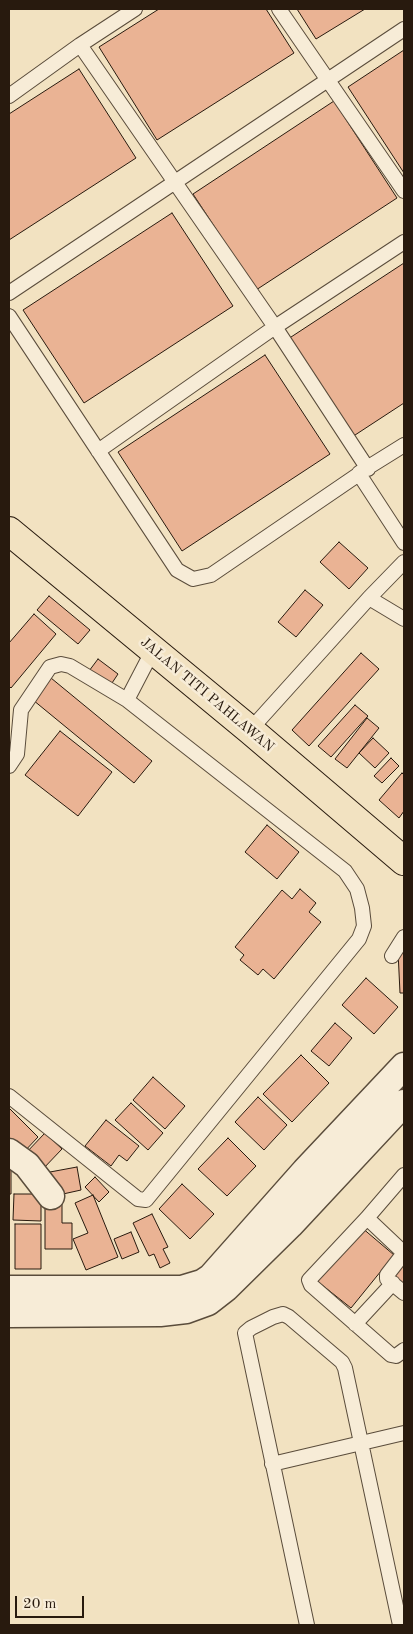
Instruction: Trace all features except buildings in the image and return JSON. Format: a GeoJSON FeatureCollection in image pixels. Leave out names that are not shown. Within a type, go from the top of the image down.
{"type":"FeatureCollection","features":[{"type":"Feature","properties":{"kind":"main road","name":"JALAN TITI PAHLAWAN"},"geometry":{"type":"LineString","coordinates":[[9,531],[250,730],[404,861]]}},
{"type":"Feature","properties":{"kind":"street"},"geometry":{"type":"LineString","coordinates":[[9,1314],[160,1313],[186,1310],[205,1293],[210,1277],[305,1171],[404,1066]]}},
{"type":"Feature","properties":{"kind":"street"},"geometry":{"type":"LineString","coordinates":[[9,1288],[182,1289],[205,1293],[226,1288],[290,1225],[404,1103]]}},
{"type":"Feature","properties":{"kind":"street"},"geometry":{"type":"LineString","coordinates":[[9,1152],[27,1165],[51,1196]]}},
{"type":"Feature","properties":{"kind":"lane"},"geometry":{"type":"LineString","coordinates":[[9,96],[135,9]]}},
{"type":"Feature","properties":{"kind":"lane"},"geometry":{"type":"LineString","coordinates":[[279,9],[404,191]]}},
{"type":"Feature","properties":{"kind":"lane"},"geometry":{"type":"LineString","coordinates":[[9,293],[404,30]]}},
{"type":"Feature","properties":{"kind":"lane"},"geometry":{"type":"LineString","coordinates":[[80,46],[275,327],[404,543]]}},
{"type":"Feature","properties":{"kind":"lane"},"geometry":{"type":"LineString","coordinates":[[98,451],[275,327],[404,242]]}},
{"type":"Feature","properties":{"kind":"lane"},"geometry":{"type":"LineString","coordinates":[[9,316],[177,570],[193,579],[211,575],[404,445]]}},
{"type":"Feature","properties":{"kind":"lane"},"geometry":{"type":"LineString","coordinates":[[250,730],[404,562]]}},
{"type":"Feature","properties":{"kind":"lane"},"geometry":{"type":"LineString","coordinates":[[369,598],[404,619]]}},
{"type":"Feature","properties":{"kind":"lane"},"geometry":{"type":"LineString","coordinates":[[127,700],[153,650]]}},
{"type":"Feature","properties":{"kind":"lane"},"geometry":{"type":"LineString","coordinates":[[9,766],[17,754],[21,710],[50,667],[61,664],[70,666],[127,700],[345,872],[357,889],[364,926],[359,939],[146,1200],[138,1199],[9,1096]]}},
{"type":"Feature","properties":{"kind":"lane"},"geometry":{"type":"LineString","coordinates":[[392,956],[404,937]]}},
{"type":"Feature","properties":{"kind":"lane"},"geometry":{"type":"LineString","coordinates":[[404,1175],[309,1280],[311,1285],[392,1355],[396,1356],[404,1350]]}},
{"type":"Feature","properties":{"kind":"lane"},"geometry":{"type":"LineString","coordinates":[[367,1218],[404,1253],[387,1274],[387,1278],[404,1293]]}},
{"type":"Feature","properties":{"kind":"lane"},"geometry":{"type":"LineString","coordinates":[[355,1324],[392,1283]]}},
{"type":"Feature","properties":{"kind":"lane"},"geometry":{"type":"LineString","coordinates":[[308,1625],[245,1333],[258,1324],[283,1314],[342,1362],[346,1368],[400,1625]]}},
{"type":"Feature","properties":{"kind":"lane"},"geometry":{"type":"LineString","coordinates":[[272,1464],[404,1433]]}}]}
